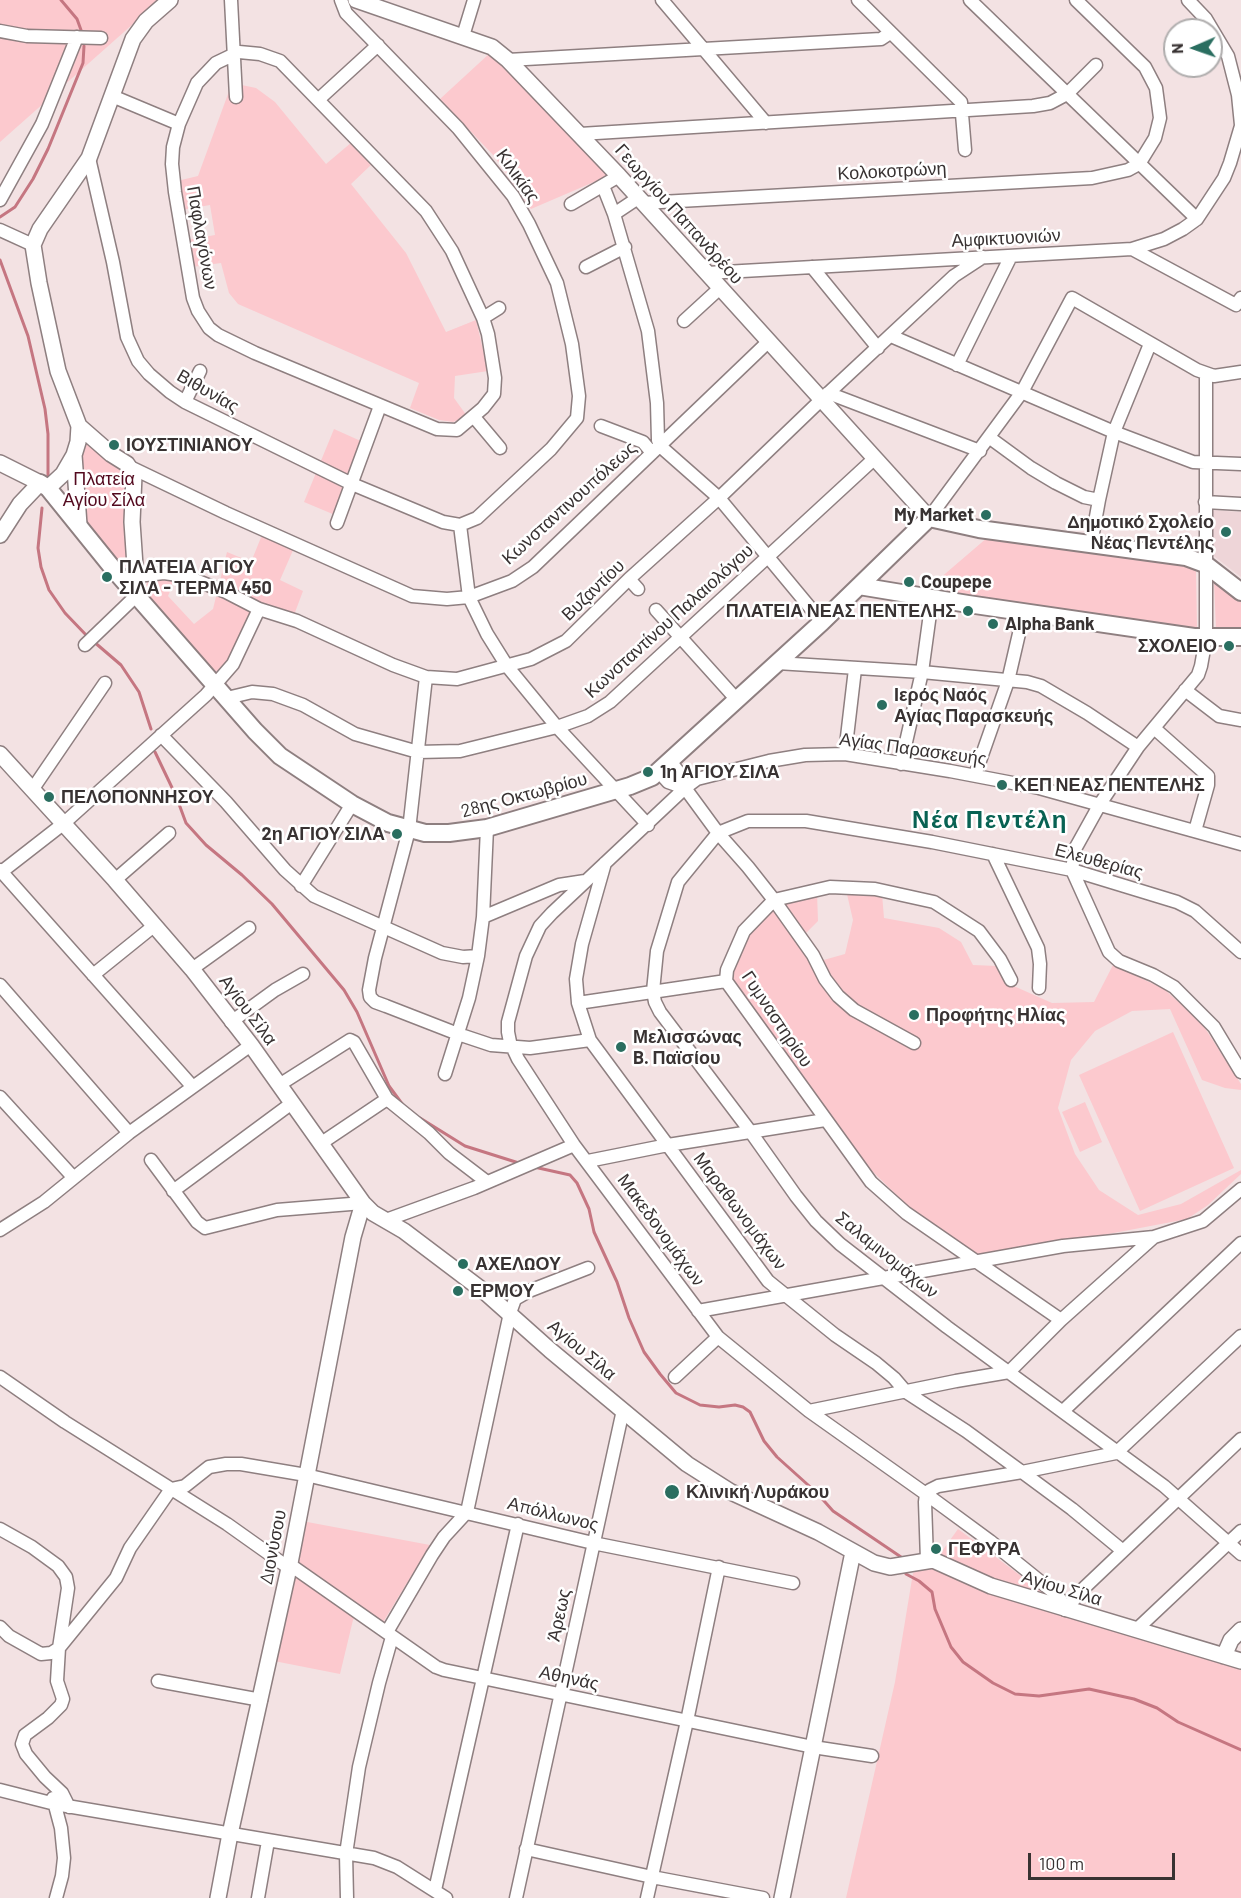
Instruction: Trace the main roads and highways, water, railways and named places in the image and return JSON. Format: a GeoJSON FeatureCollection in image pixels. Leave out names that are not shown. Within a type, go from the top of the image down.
{"type":"FeatureCollection","features":[{"type":"Feature","properties":{"kind":"main road","name":"28ης Οκτωβρίου"},"geometry":{"type":"LineString","coordinates":[[44,485],[115,571],[280,756],[352,804],[388,823],[408,830],[441,834],[487,828],[646,780],[665,766],[822,622],[929,518],[979,529],[1186,557],[1205,564],[1241,592]]}},
{"type":"Feature","properties":{"kind":"main road"},"geometry":{"type":"LineString","coordinates":[[881,566],[887,590]]}},
{"type":"Feature","properties":{"kind":"main road"},"geometry":{"type":"LineString","coordinates":[[859,586],[932,599],[1206,638],[1241,637]]}},
{"type":"Feature","properties":{"kind":"waterway"},"geometry":{"type":"LineString","coordinates":[[61,0],[77,19],[81,30]]}},
{"type":"Feature","properties":{"kind":"waterway"},"geometry":{"type":"LineString","coordinates":[[0,217],[15,207],[48,149],[83,63],[84,46]]}},
{"type":"Feature","properties":{"kind":"waterway"},"geometry":{"type":"LineString","coordinates":[[0,260],[28,336],[45,409],[48,434],[48,476]]}},
{"type":"Feature","properties":{"kind":"waterway"},"geometry":{"type":"LineString","coordinates":[[42,508],[38,548],[41,567],[49,590],[65,613],[88,637]]}},
{"type":"Feature","properties":{"kind":"waterway"},"geometry":{"type":"LineString","coordinates":[[93,641],[121,665],[139,692],[151,729]]}},
{"type":"Feature","properties":{"kind":"waterway"},"geometry":{"type":"LineString","coordinates":[[155,752],[186,823],[206,845],[272,904],[344,990],[357,1012],[389,1086],[403,1105]]}},
{"type":"Feature","properties":{"kind":"waterway"},"geometry":{"type":"LineString","coordinates":[[420,1118],[465,1146],[522,1164]]}},
{"type":"Feature","properties":{"kind":"waterway"},"geometry":{"type":"LineString","coordinates":[[534,1167],[570,1175],[577,1183],[589,1209],[594,1232],[617,1282],[644,1352],[676,1393],[700,1405],[719,1407],[735,1405],[750,1412],[764,1441],[777,1457],[817,1493],[833,1511],[901,1557],[902,1562]]}},
{"type":"Feature","properties":{"kind":"waterway"},"geometry":{"type":"LineString","coordinates":[[905,1571],[932,1592],[935,1609],[951,1647],[963,1662],[993,1683],[1015,1694],[1039,1696],[1089,1689],[1134,1699],[1157,1708],[1178,1722],[1241,1750]]}},
{"type":"Feature","properties":{"kind":"place","name":"ΙΟΥΣΤΙΝΙΑΝΟΥ"},"geometry":{"type":"Point","coordinates":[114,445]}},
{"type":"Feature","properties":{"kind":"place","name":"My Market"},"geometry":{"type":"Point","coordinates":[986,515]}},
{"type":"Feature","properties":{"kind":"place","name":"Δημοτικό Σχολείο Νέας Πεντέλης"},"geometry":{"type":"Point","coordinates":[1226,532]}},
{"type":"Feature","properties":{"kind":"place","name":"ΠΛΑΤΕΙΑ ΑΓΙΟΥ ΣΙΛΑ - ΤΕΡΜΑ 450"},"geometry":{"type":"Point","coordinates":[107,577]}},
{"type":"Feature","properties":{"kind":"place","name":"Coupepe"},"geometry":{"type":"Point","coordinates":[909,582]}},
{"type":"Feature","properties":{"kind":"place","name":"ΠΛΑΤΕΙΑ ΝΕΑΣ ΠΕΝΤΕΛΗΣ"},"geometry":{"type":"Point","coordinates":[968,611]}},
{"type":"Feature","properties":{"kind":"place","name":"Alpha Bank"},"geometry":{"type":"Point","coordinates":[993,624]}},
{"type":"Feature","properties":{"kind":"place","name":"ΣΧΟΛΕΙΟ"},"geometry":{"type":"Point","coordinates":[1229,646]}},
{"type":"Feature","properties":{"kind":"place","name":"Ιερός Ναός Αγίας Παρασκευής"},"geometry":{"type":"Point","coordinates":[882,705]}},
{"type":"Feature","properties":{"kind":"place","name":"1η ΑΓΙΟΥ ΣΙΛΑ"},"geometry":{"type":"Point","coordinates":[648,772]}},
{"type":"Feature","properties":{"kind":"place","name":"ΚΕΠ ΝΕΑΣ ΠΕΝΤΕΛΗΣ"},"geometry":{"type":"Point","coordinates":[1002,785]}},
{"type":"Feature","properties":{"kind":"place","name":"ΠΕΛΟΠΟΝΝΗΣΟΥ"},"geometry":{"type":"Point","coordinates":[49,797]}},
{"type":"Feature","properties":{"kind":"place","name":"2η ΑΓΙΟΥ ΣΙΛΑ"},"geometry":{"type":"Point","coordinates":[397,834]}},
{"type":"Feature","properties":{"kind":"place","name":"Προφήτης Ηλίας"},"geometry":{"type":"Point","coordinates":[914,1015]}},
{"type":"Feature","properties":{"kind":"place","name":"Μελισσώνας B. Παϊσίου"},"geometry":{"type":"Point","coordinates":[621,1047]}},
{"type":"Feature","properties":{"kind":"place","name":"ΑΧΕΛΩΟΥ"},"geometry":{"type":"Point","coordinates":[463,1264]}},
{"type":"Feature","properties":{"kind":"place","name":"ΕΡΜΟΥ"},"geometry":{"type":"Point","coordinates":[458,1291]}},
{"type":"Feature","properties":{"kind":"place","name":"Κλινική Λυράκου"},"geometry":{"type":"Point","coordinates":[672,1492]}},
{"type":"Feature","properties":{"kind":"place","name":"ΓΕΦΥΡΑ"},"geometry":{"type":"Point","coordinates":[936,1549]}},
{"type":"Feature","properties":{"kind":"district","name":"Νέα Πεντέλη"},"geometry":{"type":"Point","coordinates":[990,820]}},
{"type":"Feature","properties":{"kind":"park label","name":"Πλατεία Αγίου Σίλα"},"geometry":{"type":"Point","coordinates":[104,489]}}]}
